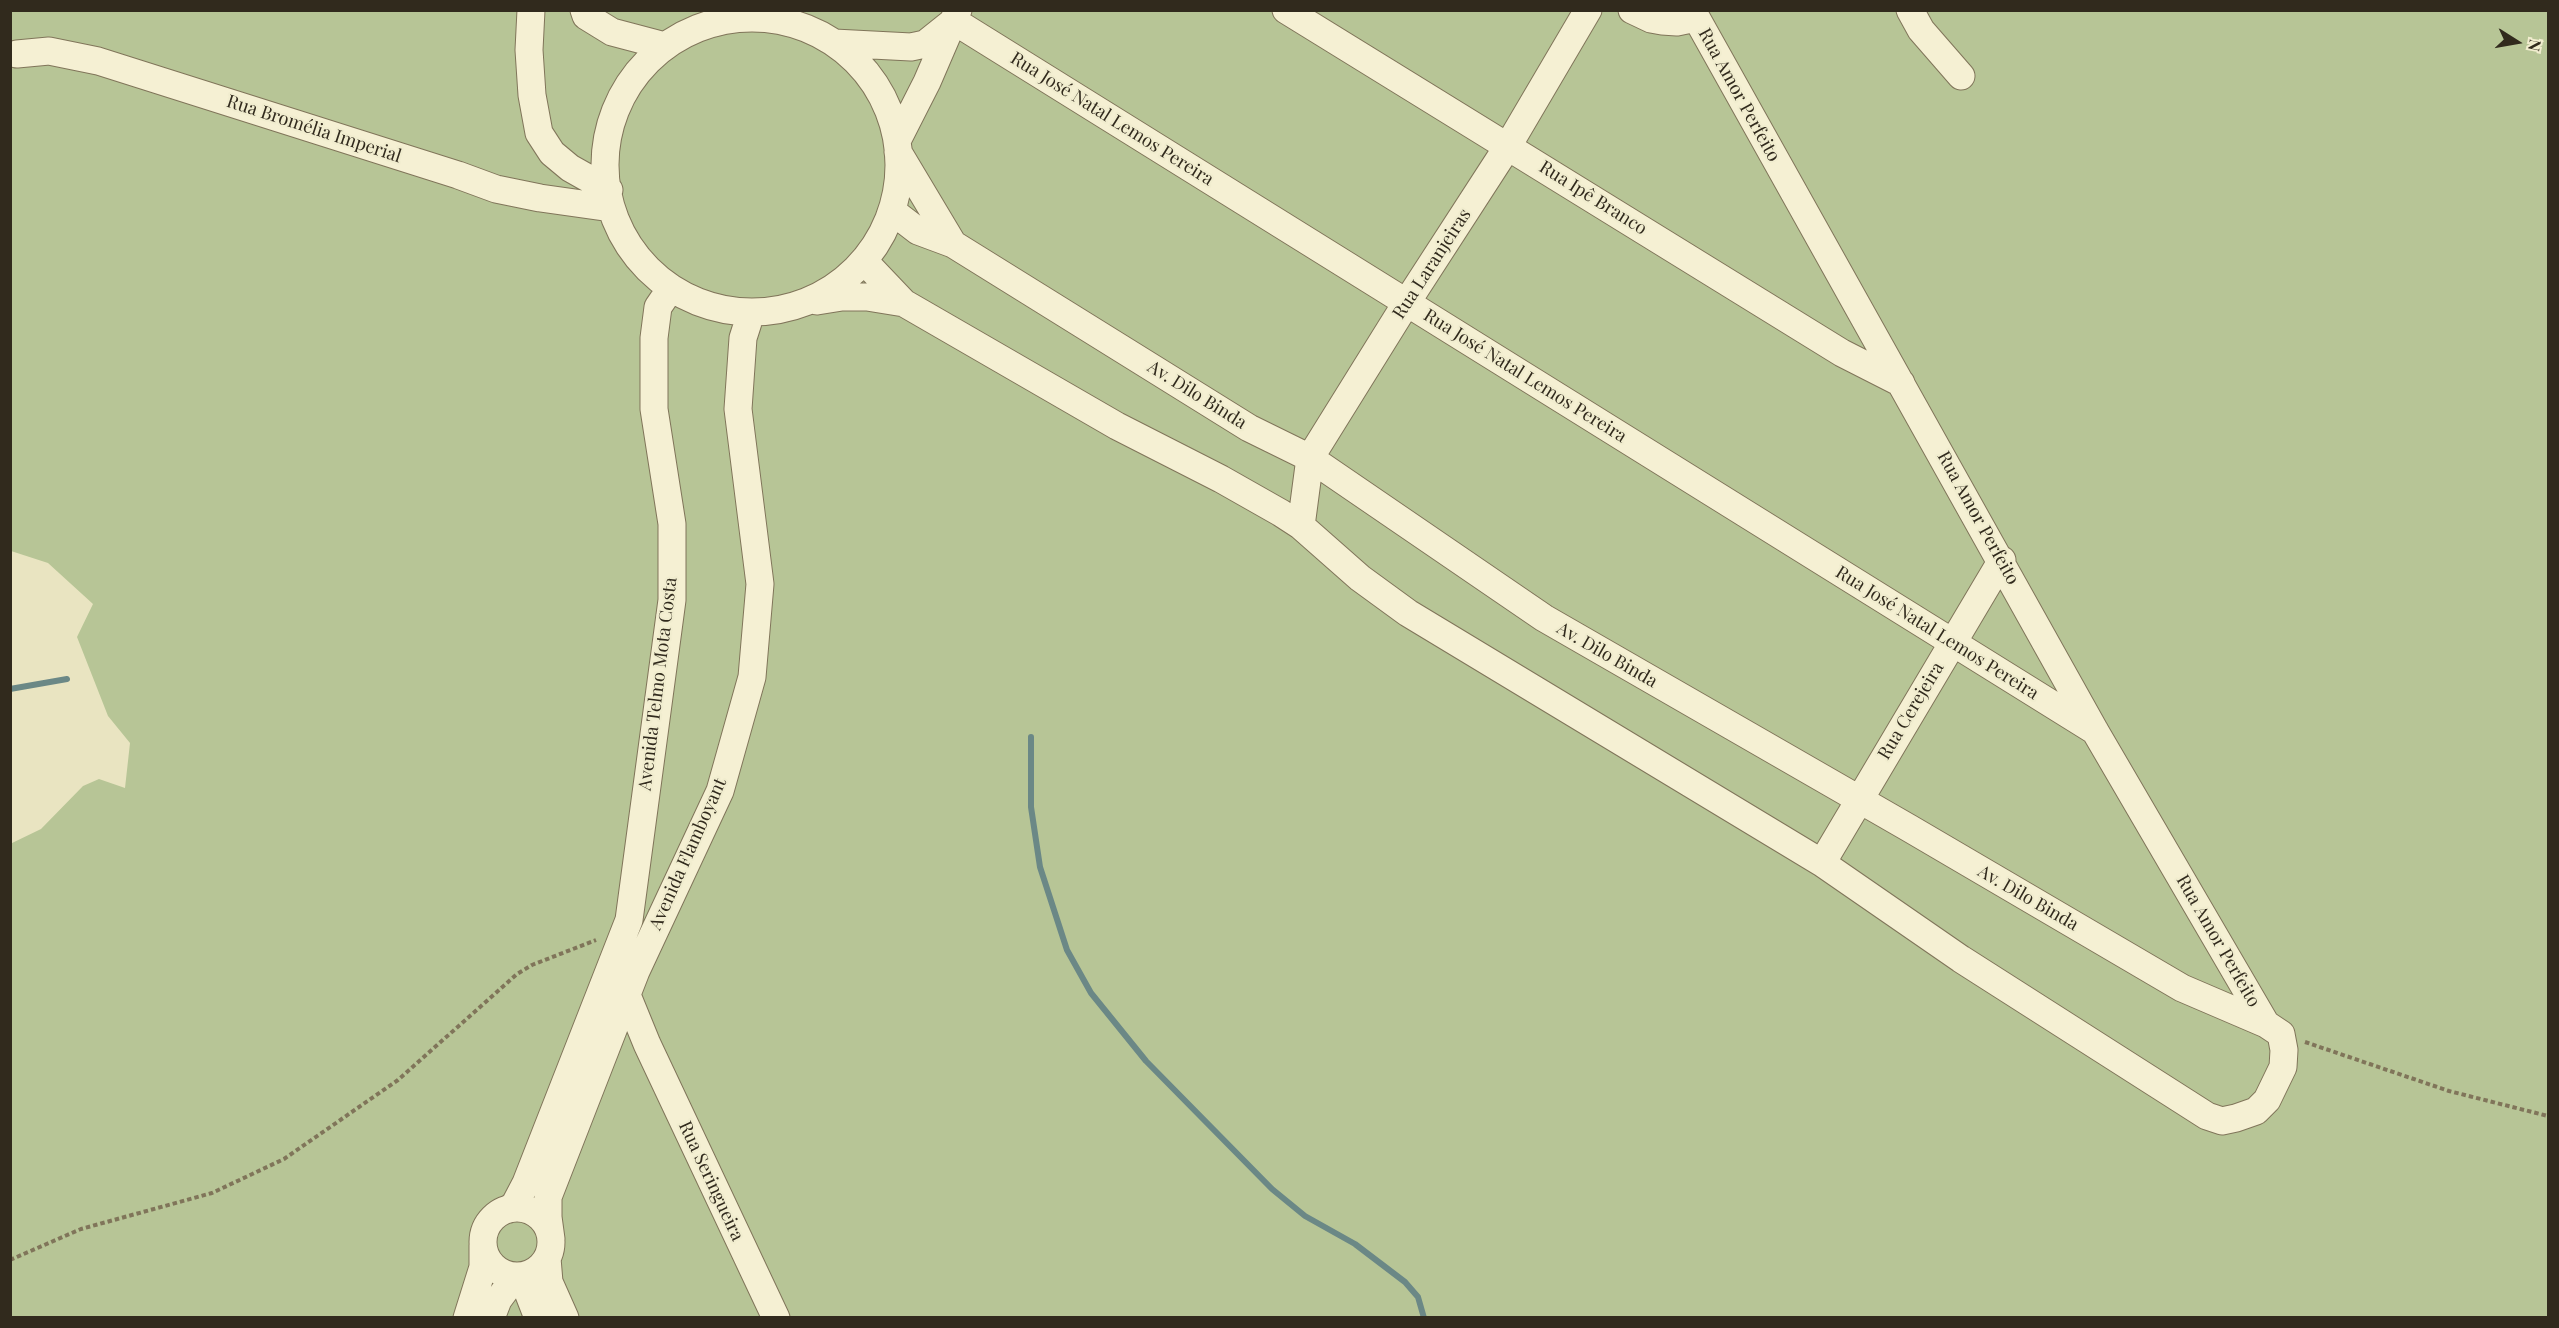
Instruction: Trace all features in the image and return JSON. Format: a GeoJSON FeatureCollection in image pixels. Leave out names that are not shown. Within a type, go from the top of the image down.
{"type":"FeatureCollection","features":[{"type":"Feature","properties":{"kind":"street"},"geometry":{"type":"LineString","coordinates":[[531,10],[529,50],[532,95],[539,133],[552,153],[610,199]]}},
{"type":"Feature","properties":{"kind":"street"},"geometry":{"type":"LineString","coordinates":[[584,10],[586,16],[612,32],[665,46]]}},
{"type":"Feature","properties":{"kind":"street"},"geometry":{"type":"LineString","coordinates":[[799,10],[828,39],[858,62],[872,79],[883,99],[898,146],[953,244]]}},
{"type":"Feature","properties":{"kind":"street","name":"Rua Ipê Branco"},"geometry":{"type":"LineString","coordinates":[[1286,10],[1842,353],[1901,383]]}},
{"type":"Feature","properties":{"kind":"street","name":"Rua Laranjeiras"},"geometry":{"type":"LineString","coordinates":[[1301,526],[1310,458],[1508,146],[1588,10]]}},
{"type":"Feature","properties":{"kind":"street"},"geometry":{"type":"LineString","coordinates":[[1632,10],[1651,19],[1677,22],[1694,14]]}},
{"type":"Feature","properties":{"kind":"street"},"geometry":{"type":"LineString","coordinates":[[1910,10],[1921,30],[1961,76]]}},
{"type":"Feature","properties":{"kind":"street","name":"Rua Amor Perfeito"},"geometry":{"type":"LineString","coordinates":[[1694,14],[2096,731],[2273,1029]]}},
{"type":"Feature","properties":{"kind":"street"},"geometry":{"type":"LineString","coordinates":[[904,303],[884,298],[842,297],[751,313],[721,310],[701,304],[671,288],[648,270],[634,254],[623,236],[610,199],[605,175],[605,154],[615,112],[635,76],[665,46],[710,19],[763,18],[803,27],[828,39],[911,47],[925,44],[956,16]]}},
{"type":"Feature","properties":{"kind":"street"},"geometry":{"type":"LineString","coordinates":[[804,303],[842,282],[864,262],[882,233],[891,211],[899,172],[898,146],[956,16]]}},
{"type":"Feature","properties":{"kind":"street","name":"Rua José Natal Lemos Pereira"},"geometry":{"type":"LineString","coordinates":[[956,16],[1407,302],[2096,731]]}},
{"type":"Feature","properties":{"kind":"street","name":"Rua Bromélia Imperial"},"geometry":{"type":"LineString","coordinates":[[17,54],[49,51],[98,61],[496,189],[540,198],[610,199]]}},
{"type":"Feature","properties":{"kind":"street","name":"Av. Dilo Binda"},"geometry":{"type":"LineString","coordinates":[[891,211],[918,231],[953,244],[1249,428],[1310,458],[1544,618],[2182,988],[2273,1029]]}},
{"type":"Feature","properties":{"kind":"street"},"geometry":{"type":"LineString","coordinates":[[864,262],[904,303],[1117,426],[1221,478],[1301,526],[1360,578],[1408,613],[1822,863],[1961,959],[2207,1116],[2222,1121],[2236,1119],[2256,1111],[2267,1100],[2283,1067],[2284,1050],[2273,1029]]}},
{"type":"Feature","properties":{"kind":"street","name":"Avenida Telmo Mota Costa"},"geometry":{"type":"LineString","coordinates":[[624,932],[672,600],[672,524],[654,409],[654,338],[658,307],[671,288]]}},
{"type":"Feature","properties":{"kind":"street","name":"Avenida Flamboyant"},"geometry":{"type":"LineString","coordinates":[[509,1209],[524,1189],[598,1032],[627,995],[720,791],[752,677],[760,584],[738,409],[743,338],[751,313]]}},
{"type":"Feature","properties":{"kind":"street","name":"Rua Cerejeira"},"geometry":{"type":"LineString","coordinates":[[1822,863],[2002,560]]}},
{"type":"Feature","properties":{"kind":"street","name":"Avenida Flamboyant"},"geometry":{"type":"LineString","coordinates":[[565,1317],[549,1282],[548,1197],[598,1032],[624,932]]}},
{"type":"Feature","properties":{"kind":"street","name":"Rua Seringueira"},"geometry":{"type":"LineString","coordinates":[[627,995],[647,1044],[776,1317]]}},
{"type":"Feature","properties":{"kind":"street"},"geometry":{"type":"LineString","coordinates":[[598,1032],[630,1034],[639,1037],[647,1044]]}},
{"type":"Feature","properties":{"kind":"street"},"geometry":{"type":"LineString","coordinates":[[467,1317],[483,1267],[483,1245],[483,1236],[492,1218],[509,1209],[518,1208],[537,1214],[544,1221],[549,1248],[534,1272],[520,1276],[506,1275],[490,1264],[483,1245]]}},
{"type":"Feature","properties":{"kind":"street"},"geometry":{"type":"LineString","coordinates":[[491,1317],[498,1300],[520,1276]]}},
{"type":"Feature","properties":{"kind":"street"},"geometry":{"type":"LineString","coordinates":[[520,1276],[538,1317]]}},
{"type":"Feature","properties":{"kind":"path"},"geometry":{"type":"LineString","coordinates":[[10,1260],[81,1229],[212,1192],[284,1159],[398,1080],[517,974],[532,965],[624,932]]}},
{"type":"Feature","properties":{"kind":"path"},"geometry":{"type":"LineString","coordinates":[[2327,1050],[2449,1091],[2548,1116]]}},
{"type":"Feature","properties":{"kind":"green space"},"geometry":{"type":"Polygon","coordinates":[[[11,11],[2548,11],[2548,1317],[11,1317],[10,844],[41,829],[83,786],[99,779],[125,788],[130,743],[108,716],[77,637],[93,604],[48,563],[11,551],[11,11]]]}},
{"type":"Feature","properties":{"kind":"waterway"},"geometry":{"type":"LineString","coordinates":[[10,689],[67,679]]}},
{"type":"Feature","properties":{"kind":"waterway"},"geometry":{"type":"LineString","coordinates":[[1031,737],[1031,807],[1040,867],[1067,950],[1091,993],[1146,1061],[1272,1189],[1305,1216],[1355,1244],[1405,1282],[1418,1297],[1424,1318]]}}]}
